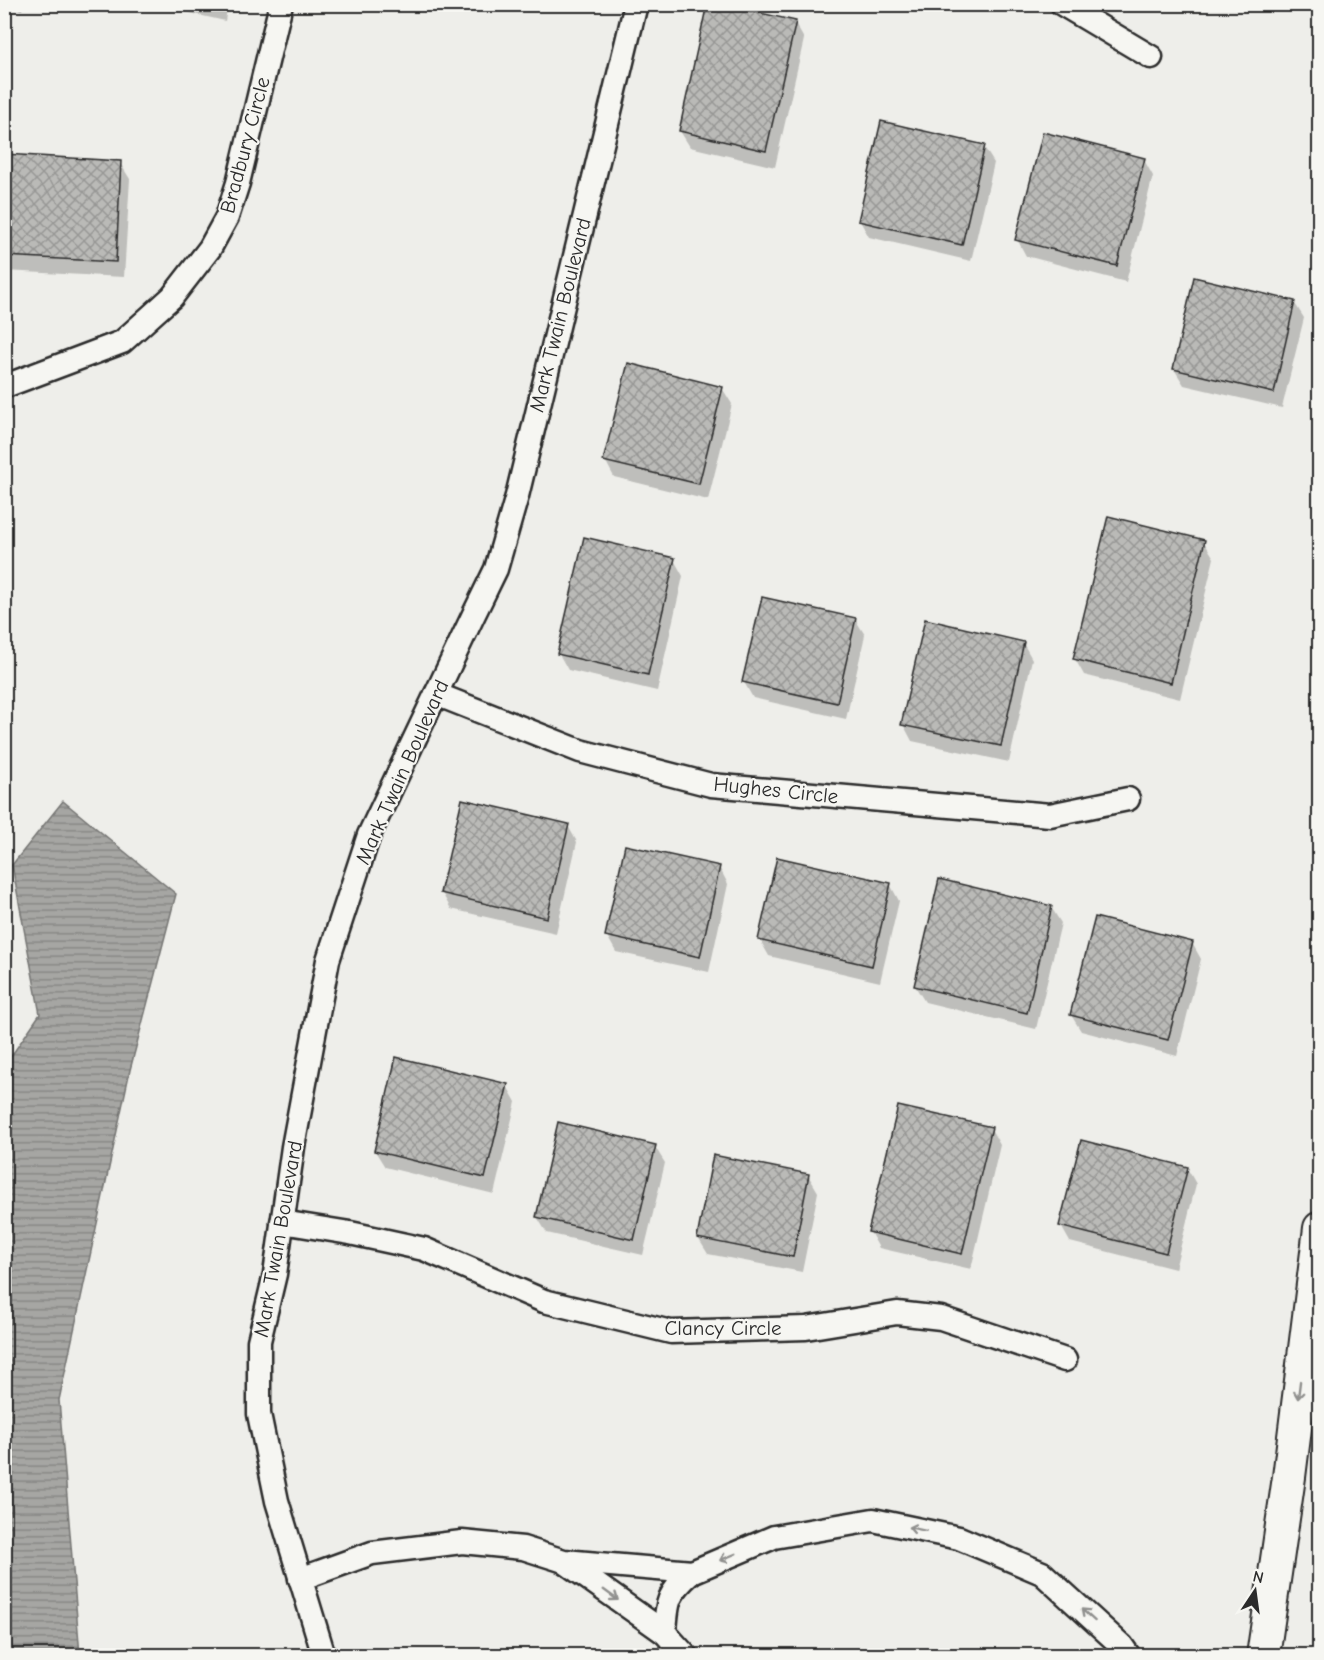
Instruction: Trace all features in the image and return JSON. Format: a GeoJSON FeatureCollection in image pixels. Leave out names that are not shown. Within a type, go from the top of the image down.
{"type":"FeatureCollection","features":[{"type":"Feature","properties":{"kind":"main road"},"geometry":{"type":"LineString","coordinates":[[1263,1656],[1320,1228]]}},
{"type":"Feature","properties":{"kind":"street","name":"Bradbury Circle"},"geometry":{"type":"LineString","coordinates":[[8,385],[122,342],[172,297],[210,248],[227,217],[238,183],[281,4]]}},
{"type":"Feature","properties":{"kind":"street","name":"Mark Twain Boulevard"},"geometry":{"type":"LineString","coordinates":[[324,1656],[277,1501],[259,1414],[259,1341],[275,1274],[293,1147],[328,960],[369,835],[496,569],[517,495],[636,4]]}},
{"type":"Feature","properties":{"kind":"street"},"geometry":{"type":"LineString","coordinates":[[1062,4],[1151,57]]}},
{"type":"Feature","properties":{"kind":"street","name":"Hughes Circle"},"geometry":{"type":"LineString","coordinates":[[436,694],[580,751],[711,785],[1050,815],[1128,799]]}},
{"type":"Feature","properties":{"kind":"street","name":"Clancy Circle"},"geometry":{"type":"LineString","coordinates":[[282,1222],[350,1233],[424,1249],[544,1301],[671,1332],[806,1328],[897,1313],[941,1318],[1065,1360]]}},
{"type":"Feature","properties":{"kind":"street"},"geometry":{"type":"LineString","coordinates":[[665,1633],[667,1606],[675,1587],[692,1572],[774,1538],[873,1520],[959,1538],[1042,1573],[1122,1646],[1129,1656]]}},
{"type":"Feature","properties":{"kind":"street"},"geometry":{"type":"LineString","coordinates":[[300,1579],[372,1553],[462,1542],[523,1548],[564,1562],[692,1572]]}},
{"type":"Feature","properties":{"kind":"street"},"geometry":{"type":"LineString","coordinates":[[564,1562],[665,1633],[686,1656]]}},
{"type":"Feature","properties":{"kind":"shaded area"},"geometry":{"type":"Polygon","coordinates":[[[63,801],[176,894],[130,1070],[59,1400],[80,1655],[5,1655],[5,1065],[40,1014],[12,865],[63,801]]]}},
{"type":"Feature","properties":{"kind":"building"},"geometry":{"type":"Polygon","coordinates":[[[707,4],[720,4],[796,21],[766,151],[679,131],[707,4]]]}},
{"type":"Feature","properties":{"kind":"building"},"geometry":{"type":"Polygon","coordinates":[[[881,121],[985,145],[962,245],[858,221],[881,121]]]}},
{"type":"Feature","properties":{"kind":"building"},"geometry":{"type":"Polygon","coordinates":[[[1043,132],[1145,158],[1117,266],[1015,240],[1043,132]]]}},
{"type":"Feature","properties":{"kind":"building"},"geometry":{"type":"Polygon","coordinates":[[[4,154],[121,161],[116,262],[4,256],[4,154]]]}},
{"type":"Feature","properties":{"kind":"building"},"geometry":{"type":"Polygon","coordinates":[[[1194,277],[1295,301],[1274,393],[1173,369],[1194,277]]]}},
{"type":"Feature","properties":{"kind":"building"},"geometry":{"type":"Polygon","coordinates":[[[628,363],[723,387],[699,484],[603,461],[628,363]]]}},
{"type":"Feature","properties":{"kind":"building"},"geometry":{"type":"Polygon","coordinates":[[[1108,516],[1205,540],[1171,683],[1073,659],[1108,516]]]}},
{"type":"Feature","properties":{"kind":"building"},"geometry":{"type":"Polygon","coordinates":[[[584,537],[675,558],[648,675],[557,654],[584,537]]]}},
{"type":"Feature","properties":{"kind":"building"},"geometry":{"type":"Polygon","coordinates":[[[762,597],[856,618],[837,703],[742,682],[762,597]]]}},
{"type":"Feature","properties":{"kind":"building"},"geometry":{"type":"Polygon","coordinates":[[[925,619],[1024,642],[1001,746],[901,725],[925,619]]]}},
{"type":"Feature","properties":{"kind":"building"},"geometry":{"type":"Polygon","coordinates":[[[462,799],[569,824],[547,918],[440,893],[462,799]]]}},
{"type":"Feature","properties":{"kind":"building"},"geometry":{"type":"Polygon","coordinates":[[[625,845],[720,866],[700,957],[605,936],[625,845]]]}},
{"type":"Feature","properties":{"kind":"building"},"geometry":{"type":"Polygon","coordinates":[[[777,857],[891,883],[872,966],[758,940],[777,857]]]}},
{"type":"Feature","properties":{"kind":"building"},"geometry":{"type":"Polygon","coordinates":[[[939,879],[1052,906],[1027,1013],[914,986],[939,879]]]}},
{"type":"Feature","properties":{"kind":"building"},"geometry":{"type":"Polygon","coordinates":[[[1095,917],[1193,942],[1168,1040],[1070,1015],[1095,917]]]}},
{"type":"Feature","properties":{"kind":"building"},"geometry":{"type":"Polygon","coordinates":[[[396,1057],[508,1084],[485,1178],[374,1151],[396,1057]]]}},
{"type":"Feature","properties":{"kind":"building"},"geometry":{"type":"Polygon","coordinates":[[[898,1106],[992,1127],[962,1254],[868,1232],[898,1106]]]}},
{"type":"Feature","properties":{"kind":"building"},"geometry":{"type":"Polygon","coordinates":[[[558,1122],[656,1145],[634,1240],[536,1217],[558,1122]]]}},
{"type":"Feature","properties":{"kind":"building"},"geometry":{"type":"Polygon","coordinates":[[[1081,1140],[1188,1167],[1166,1253],[1059,1226],[1081,1140]]]}},
{"type":"Feature","properties":{"kind":"building"},"geometry":{"type":"Polygon","coordinates":[[[713,1155],[809,1174],[793,1257],[697,1238],[713,1155]]]}}]}
